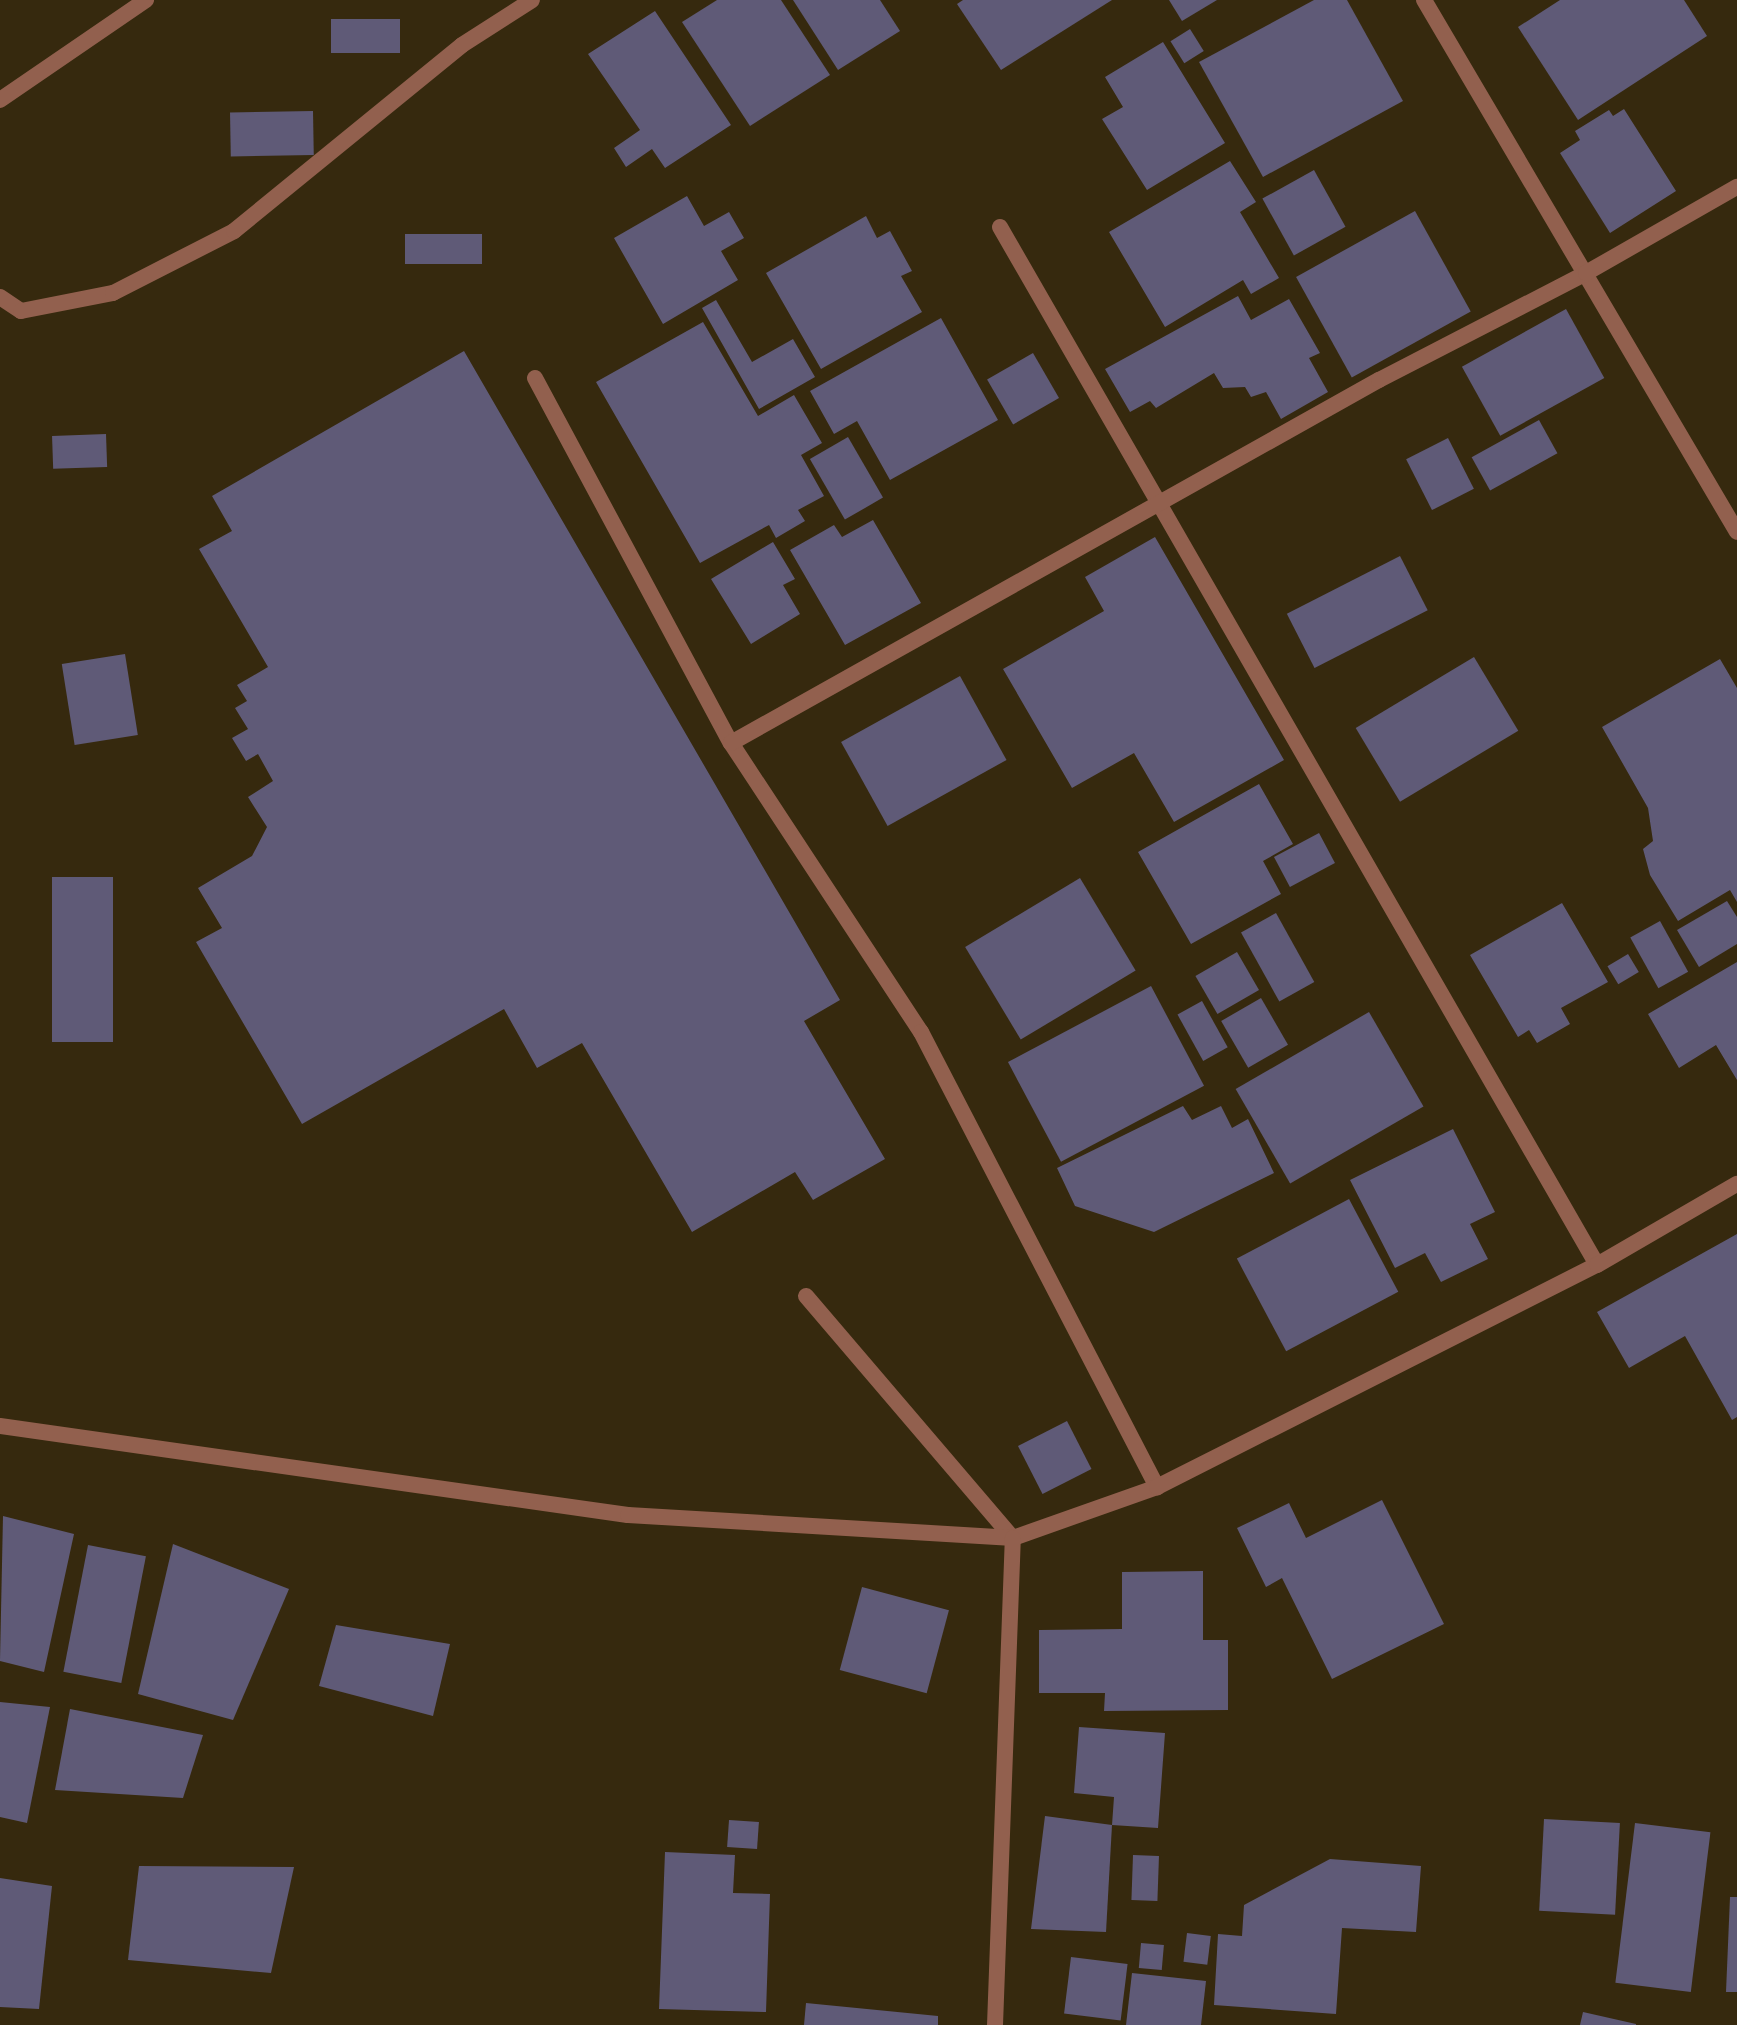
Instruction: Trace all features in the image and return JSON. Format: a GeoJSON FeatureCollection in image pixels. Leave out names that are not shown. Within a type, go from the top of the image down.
{"type":"FeatureCollection","features":[{"type":"Feature","properties":{"kind":"street"},"geometry":{"type":"LineString","coordinates":[[0,100],[146,0]]}},
{"type":"Feature","properties":{"kind":"street"},"geometry":{"type":"LineString","coordinates":[[0,297],[21,311],[113,293],[234,231],[462,45],[532,0]]}},
{"type":"Feature","properties":{"kind":"street"},"geometry":{"type":"LineString","coordinates":[[1424,0],[1737,532]]}},
{"type":"Feature","properties":{"kind":"street"},"geometry":{"type":"LineString","coordinates":[[731,743],[1379,380],[1586,273],[1737,187]]}},
{"type":"Feature","properties":{"kind":"street"},"geometry":{"type":"LineString","coordinates":[[1000,227],[1597,1265]]}},
{"type":"Feature","properties":{"kind":"street"},"geometry":{"type":"LineString","coordinates":[[535,378],[731,743],[921,1032],[1157,1487]]}},
{"type":"Feature","properties":{"kind":"street"},"geometry":{"type":"LineString","coordinates":[[0,1426],[628,1515],[1013,1538],[1157,1487],[1597,1265],[1737,1184]]}},
{"type":"Feature","properties":{"kind":"street"},"geometry":{"type":"LineString","coordinates":[[806,1296],[1013,1538],[995,2025]]}},
{"type":"Feature","properties":{"kind":"building"},"geometry":{"type":"Polygon","coordinates":[[[717,0],[781,0],[830,75],[750,126],[682,22],[717,0]]]}},
{"type":"Feature","properties":{"kind":"building"},"geometry":{"type":"Polygon","coordinates":[[[793,0],[880,0],[900,31],[838,70],[793,0]]]}},
{"type":"Feature","properties":{"kind":"building"},"geometry":{"type":"Polygon","coordinates":[[[963,0],[1112,0],[1001,70],[957,4],[963,0]]]}},
{"type":"Feature","properties":{"kind":"building"},"geometry":{"type":"Polygon","coordinates":[[[1169,0],[1217,0],[1182,21],[1169,0]]]}},
{"type":"Feature","properties":{"kind":"building"},"geometry":{"type":"Polygon","coordinates":[[[1314,0],[1347,0],[1403,101],[1263,177],[1199,62],[1314,0]]]}},
{"type":"Feature","properties":{"kind":"building"},"geometry":{"type":"Polygon","coordinates":[[[1560,0],[1684,0],[1707,36],[1578,120],[1518,27],[1560,0]]]}},
{"type":"Feature","properties":{"kind":"building"},"geometry":{"type":"Polygon","coordinates":[[[655,11],[731,125],[665,168],[652,149],[626,167],[614,148],[640,130],[588,54],[655,11]]]}},
{"type":"Feature","properties":{"kind":"building"},"geometry":{"type":"Polygon","coordinates":[[[331,19],[400,19],[400,53],[331,53],[331,19]]]}},
{"type":"Feature","properties":{"kind":"building"},"geometry":{"type":"Polygon","coordinates":[[[1190,29],[1204,51],[1184,63],[1170,41],[1190,29]]]}},
{"type":"Feature","properties":{"kind":"building"},"geometry":{"type":"Polygon","coordinates":[[[1163,42],[1225,143],[1147,190],[1102,119],[1123,107],[1105,77],[1163,42]]]}},
{"type":"Feature","properties":{"kind":"building"},"geometry":{"type":"Polygon","coordinates":[[[1624,109],[1676,191],[1610,233],[1560,153],[1580,140],[1575,131],[1609,110],[1613,116],[1624,109]]]}},
{"type":"Feature","properties":{"kind":"building"},"geometry":{"type":"Polygon","coordinates":[[[313,111],[314,155],[231,156],[230,112],[313,111]]]}},
{"type":"Feature","properties":{"kind":"building"},"geometry":{"type":"Polygon","coordinates":[[[1230,161],[1256,202],[1240,212],[1279,278],[1251,294],[1243,280],[1165,327],[1109,232],[1230,161]]]}},
{"type":"Feature","properties":{"kind":"building"},"geometry":{"type":"Polygon","coordinates":[[[1314,170],[1346,227],[1294,255],[1262,199],[1314,170]]]}},
{"type":"Feature","properties":{"kind":"building"},"geometry":{"type":"Polygon","coordinates":[[[687,196],[704,226],[729,212],[744,238],[721,251],[738,280],[663,324],[614,238],[687,196]]]}},
{"type":"Feature","properties":{"kind":"building"},"geometry":{"type":"Polygon","coordinates":[[[1415,211],[1471,312],[1352,378],[1296,277],[1415,211]]]}},
{"type":"Feature","properties":{"kind":"building"},"geometry":{"type":"Polygon","coordinates":[[[866,216],[877,238],[890,231],[912,271],[901,276],[922,312],[821,369],[766,273],[866,216]]]}},
{"type":"Feature","properties":{"kind":"building"},"geometry":{"type":"Polygon","coordinates":[[[405,234],[482,234],[482,264],[405,264],[405,234]]]}},
{"type":"Feature","properties":{"kind":"building"},"geometry":{"type":"Polygon","coordinates":[[[1238,296],[1251,320],[1289,299],[1320,353],[1309,358],[1328,392],[1281,419],[1266,392],[1251,397],[1245,387],[1223,388],[1214,373],[1156,408],[1150,401],[1130,412],[1105,369],[1238,296]]]}},
{"type":"Feature","properties":{"kind":"building"},"geometry":{"type":"Polygon","coordinates":[[[716,300],[752,362],[793,339],[815,377],[759,409],[702,308],[716,300]]]}},
{"type":"Feature","properties":{"kind":"building"},"geometry":{"type":"Polygon","coordinates":[[[1566,309],[1604,378],[1500,436],[1462,367],[1566,309]]]}},
{"type":"Feature","properties":{"kind":"building"},"geometry":{"type":"Polygon","coordinates":[[[941,318],[998,420],[890,480],[857,421],[834,434],[810,391],[941,318]]]}},
{"type":"Feature","properties":{"kind":"building"},"geometry":{"type":"Polygon","coordinates":[[[703,322],[758,416],[794,395],[822,443],[801,455],[824,496],[798,510],[805,521],[776,538],[769,525],[700,563],[596,382],[703,322]]]}},
{"type":"Feature","properties":{"kind":"building"},"geometry":{"type":"Polygon","coordinates":[[[464,351],[840,1000],[804,1021],[885,1159],[813,1200],[795,1172],[692,1232],[582,1043],[537,1068],[504,1009],[302,1124],[196,942],[222,928],[198,888],[252,856],[267,827],[248,797],[273,781],[258,754],[246,761],[232,738],[248,729],[235,708],[247,701],[237,685],[268,667],[199,549],[232,531],[212,496],[464,351]]]}},
{"type":"Feature","properties":{"kind":"building"},"geometry":{"type":"Polygon","coordinates":[[[1033,353],[1059,398],[1013,425],[987,380],[1033,353]]]}},
{"type":"Feature","properties":{"kind":"building"},"geometry":{"type":"Polygon","coordinates":[[[1539,420],[1557,453],[1490,491],[1472,457],[1539,420]]]}},
{"type":"Feature","properties":{"kind":"building"},"geometry":{"type":"Polygon","coordinates":[[[106,434],[107,467],[53,469],[52,436],[106,434]]]}},
{"type":"Feature","properties":{"kind":"building"},"geometry":{"type":"Polygon","coordinates":[[[848,437],[883,498],[845,520],[810,459],[848,437]]]}},
{"type":"Feature","properties":{"kind":"building"},"geometry":{"type":"Polygon","coordinates":[[[1448,438],[1474,489],[1432,510],[1406,459],[1448,438]]]}},
{"type":"Feature","properties":{"kind":"building"},"geometry":{"type":"Polygon","coordinates":[[[873,520],[921,603],[845,645],[790,550],[834,525],[842,537],[873,520]]]}},
{"type":"Feature","properties":{"kind":"building"},"geometry":{"type":"Polygon","coordinates":[[[1155,537],[1284,760],[1174,822],[1134,753],[1072,788],[1003,669],[1104,611],[1085,577],[1155,537]]]}},
{"type":"Feature","properties":{"kind":"building"},"geometry":{"type":"Polygon","coordinates":[[[773,542],[795,579],[783,585],[800,614],[751,644],[711,579],[773,542]]]}},
{"type":"Feature","properties":{"kind":"building"},"geometry":{"type":"Polygon","coordinates":[[[1400,556],[1428,610],[1315,668],[1287,614],[1400,556]]]}},
{"type":"Feature","properties":{"kind":"building"},"geometry":{"type":"Polygon","coordinates":[[[125,654],[138,735],[75,745],[62,664],[125,654]]]}},
{"type":"Feature","properties":{"kind":"building"},"geometry":{"type":"Polygon","coordinates":[[[1474,657],[1518,731],[1400,802],[1356,728],[1474,657]]]}},
{"type":"Feature","properties":{"kind":"building"},"geometry":{"type":"Polygon","coordinates":[[[1720,659],[1737,688],[1737,902],[1730,890],[1678,921],[1650,875],[1643,849],[1653,841],[1648,808],[1602,727],[1720,659]]]}},
{"type":"Feature","properties":{"kind":"building"},"geometry":{"type":"Polygon","coordinates":[[[960,676],[1007,760],[888,826],[841,742],[960,676]]]}},
{"type":"Feature","properties":{"kind":"building"},"geometry":{"type":"Polygon","coordinates":[[[1259,784],[1293,844],[1263,861],[1281,894],[1191,944],[1138,852],[1259,784]]]}},
{"type":"Feature","properties":{"kind":"building"},"geometry":{"type":"Polygon","coordinates":[[[1319,833],[1335,863],[1290,887],[1274,857],[1319,833]]]}},
{"type":"Feature","properties":{"kind":"building"},"geometry":{"type":"Polygon","coordinates":[[[52,877],[113,877],[113,1042],[52,1042],[52,877]]]}},
{"type":"Feature","properties":{"kind":"building"},"geometry":{"type":"Polygon","coordinates":[[[1080,878],[1136,971],[1021,1040],[965,947],[1080,878]]]}},
{"type":"Feature","properties":{"kind":"building"},"geometry":{"type":"Polygon","coordinates":[[[1727,901],[1737,917],[1737,944],[1699,967],[1677,930],[1727,901]]]}},
{"type":"Feature","properties":{"kind":"building"},"geometry":{"type":"Polygon","coordinates":[[[1562,903],[1608,982],[1561,1008],[1570,1024],[1537,1043],[1529,1030],[1518,1037],[1470,955],[1562,903]]]}},
{"type":"Feature","properties":{"kind":"building"},"geometry":{"type":"Polygon","coordinates":[[[1276,913],[1314,982],[1279,1001],[1241,932],[1276,913]]]}},
{"type":"Feature","properties":{"kind":"building"},"geometry":{"type":"Polygon","coordinates":[[[1660,921],[1688,972],[1658,988],[1630,937],[1660,921]]]}},
{"type":"Feature","properties":{"kind":"building"},"geometry":{"type":"Polygon","coordinates":[[[1237,952],[1259,990],[1217,1014],[1195,976],[1237,952]]]}},
{"type":"Feature","properties":{"kind":"building"},"geometry":{"type":"Polygon","coordinates":[[[1628,954],[1639,972],[1618,984],[1607,966],[1628,954]]]}},
{"type":"Feature","properties":{"kind":"building"},"geometry":{"type":"Polygon","coordinates":[[[1737,962],[1737,1080],[1716,1045],[1679,1068],[1648,1014],[1737,962]]]}},
{"type":"Feature","properties":{"kind":"building"},"geometry":{"type":"Polygon","coordinates":[[[1151,986],[1204,1086],[1061,1162],[1008,1062],[1151,986]]]}},
{"type":"Feature","properties":{"kind":"building"},"geometry":{"type":"Polygon","coordinates":[[[1261,998],[1288,1045],[1248,1068],[1221,1021],[1261,998]]]}},
{"type":"Feature","properties":{"kind":"building"},"geometry":{"type":"Polygon","coordinates":[[[1202,1001],[1228,1047],[1203,1061],[1178,1015],[1202,1001]]]}},
{"type":"Feature","properties":{"kind":"building"},"geometry":{"type":"Polygon","coordinates":[[[1369,1012],[1424,1106],[1290,1183],[1236,1089],[1369,1012]]]}},
{"type":"Feature","properties":{"kind":"building"},"geometry":{"type":"Polygon","coordinates":[[[1183,1106],[1192,1120],[1221,1106],[1232,1128],[1248,1119],[1274,1173],[1154,1232],[1075,1206],[1057,1168],[1183,1106]]]}},
{"type":"Feature","properties":{"kind":"building"},"geometry":{"type":"Polygon","coordinates":[[[1453,1129],[1495,1212],[1470,1224],[1488,1259],[1441,1282],[1425,1253],[1395,1268],[1350,1180],[1453,1129]]]}},
{"type":"Feature","properties":{"kind":"building"},"geometry":{"type":"Polygon","coordinates":[[[1349,1199],[1398,1292],[1286,1351],[1237,1259],[1349,1199]]]}},
{"type":"Feature","properties":{"kind":"building"},"geometry":{"type":"Polygon","coordinates":[[[1737,1234],[1737,1417],[1732,1420],[1685,1336],[1629,1368],[1597,1312],[1737,1234]]]}},
{"type":"Feature","properties":{"kind":"building"},"geometry":{"type":"Polygon","coordinates":[[[1067,1421],[1092,1469],[1043,1494],[1018,1446],[1067,1421]]]}},
{"type":"Feature","properties":{"kind":"building"},"geometry":{"type":"Polygon","coordinates":[[[1382,1500],[1444,1624],[1332,1679],[1282,1578],[1266,1587],[1237,1528],[1289,1503],[1306,1538],[1382,1500]]]}},
{"type":"Feature","properties":{"kind":"building"},"geometry":{"type":"Polygon","coordinates":[[[3,1516],[74,1534],[44,1672],[0,1661],[3,1516]]]}},
{"type":"Feature","properties":{"kind":"building"},"geometry":{"type":"Polygon","coordinates":[[[173,1544],[289,1589],[233,1720],[138,1694],[173,1544]]]}},
{"type":"Feature","properties":{"kind":"building"},"geometry":{"type":"Polygon","coordinates":[[[88,1545],[146,1556],[121,1683],[63,1672],[88,1545]]]}},
{"type":"Feature","properties":{"kind":"building"},"geometry":{"type":"Polygon","coordinates":[[[1203,1571],[1203,1640],[1228,1640],[1228,1710],[1104,1711],[1105,1693],[1039,1693],[1039,1630],[1122,1629],[1122,1572],[1203,1571]]]}},
{"type":"Feature","properties":{"kind":"building"},"geometry":{"type":"Polygon","coordinates":[[[862,1587],[949,1610],[927,1693],[840,1670],[862,1587]]]}},
{"type":"Feature","properties":{"kind":"building"},"geometry":{"type":"Polygon","coordinates":[[[336,1625],[450,1644],[433,1716],[319,1686],[336,1625]]]}},
{"type":"Feature","properties":{"kind":"building"},"geometry":{"type":"Polygon","coordinates":[[[0,1702],[50,1707],[27,1823],[0,1817],[0,1702]]]}},
{"type":"Feature","properties":{"kind":"building"},"geometry":{"type":"Polygon","coordinates":[[[70,1709],[203,1735],[183,1798],[55,1790],[70,1709]]]}},
{"type":"Feature","properties":{"kind":"building"},"geometry":{"type":"Polygon","coordinates":[[[1079,1727],[1165,1733],[1158,1828],[1112,1825],[1114,1797],[1074,1793],[1079,1727]]]}},
{"type":"Feature","properties":{"kind":"building"},"geometry":{"type":"Polygon","coordinates":[[[1045,1816],[1112,1825],[1106,1932],[1031,1929],[1045,1816]]]}},
{"type":"Feature","properties":{"kind":"building"},"geometry":{"type":"Polygon","coordinates":[[[1544,1819],[1620,1823],[1615,1915],[1539,1911],[1544,1819]]]}},
{"type":"Feature","properties":{"kind":"building"},"geometry":{"type":"Polygon","coordinates":[[[729,1820],[759,1822],[757,1849],[727,1847],[729,1820]]]}},
{"type":"Feature","properties":{"kind":"building"},"geometry":{"type":"Polygon","coordinates":[[[1635,1823],[1710,1832],[1691,1992],[1615,1983],[1635,1823]]]}},
{"type":"Feature","properties":{"kind":"building"},"geometry":{"type":"Polygon","coordinates":[[[665,1852],[735,1855],[733,1893],[770,1894],[766,2012],[659,2009],[665,1852]]]}},
{"type":"Feature","properties":{"kind":"building"},"geometry":{"type":"Polygon","coordinates":[[[1133,1855],[1159,1856],[1157,1901],[1131,1900],[1133,1855]]]}},
{"type":"Feature","properties":{"kind":"building"},"geometry":{"type":"Polygon","coordinates":[[[1330,1859],[1421,1866],[1416,1932],[1342,1928],[1336,2014],[1214,2005],[1218,1934],[1242,1936],[1244,1905],[1330,1859]]]}},
{"type":"Feature","properties":{"kind":"building"},"geometry":{"type":"Polygon","coordinates":[[[139,1866],[294,1867],[271,1973],[128,1960],[139,1866]]]}},
{"type":"Feature","properties":{"kind":"building"},"geometry":{"type":"Polygon","coordinates":[[[0,1878],[52,1886],[39,2009],[0,2007],[0,1878]]]}},
{"type":"Feature","properties":{"kind":"building"},"geometry":{"type":"Polygon","coordinates":[[[1730,1897],[1737,1897],[1737,1992],[1726,1992],[1730,1897]]]}},
{"type":"Feature","properties":{"kind":"building"},"geometry":{"type":"Polygon","coordinates":[[[1187,1933],[1211,1936],[1207,1965],[1183,1962],[1187,1933]]]}},
{"type":"Feature","properties":{"kind":"building"},"geometry":{"type":"Polygon","coordinates":[[[1141,1943],[1164,1945],[1162,1970],[1139,1968],[1141,1943]]]}},
{"type":"Feature","properties":{"kind":"building"},"geometry":{"type":"Polygon","coordinates":[[[1071,1957],[1128,1964],[1121,2021],[1064,2014],[1071,1957]]]}},
{"type":"Feature","properties":{"kind":"building"},"geometry":{"type":"Polygon","coordinates":[[[1132,1973],[1206,1981],[1201,2025],[1126,2025],[1132,1973]]]}},
{"type":"Feature","properties":{"kind":"building"},"geometry":{"type":"Polygon","coordinates":[[[806,2003],[938,2016],[938,2025],[804,2025],[806,2003]]]}},
{"type":"Feature","properties":{"kind":"building"},"geometry":{"type":"Polygon","coordinates":[[[1583,2012],[1636,2024],[1636,2025],[1580,2025],[1583,2012]]]}}]}
